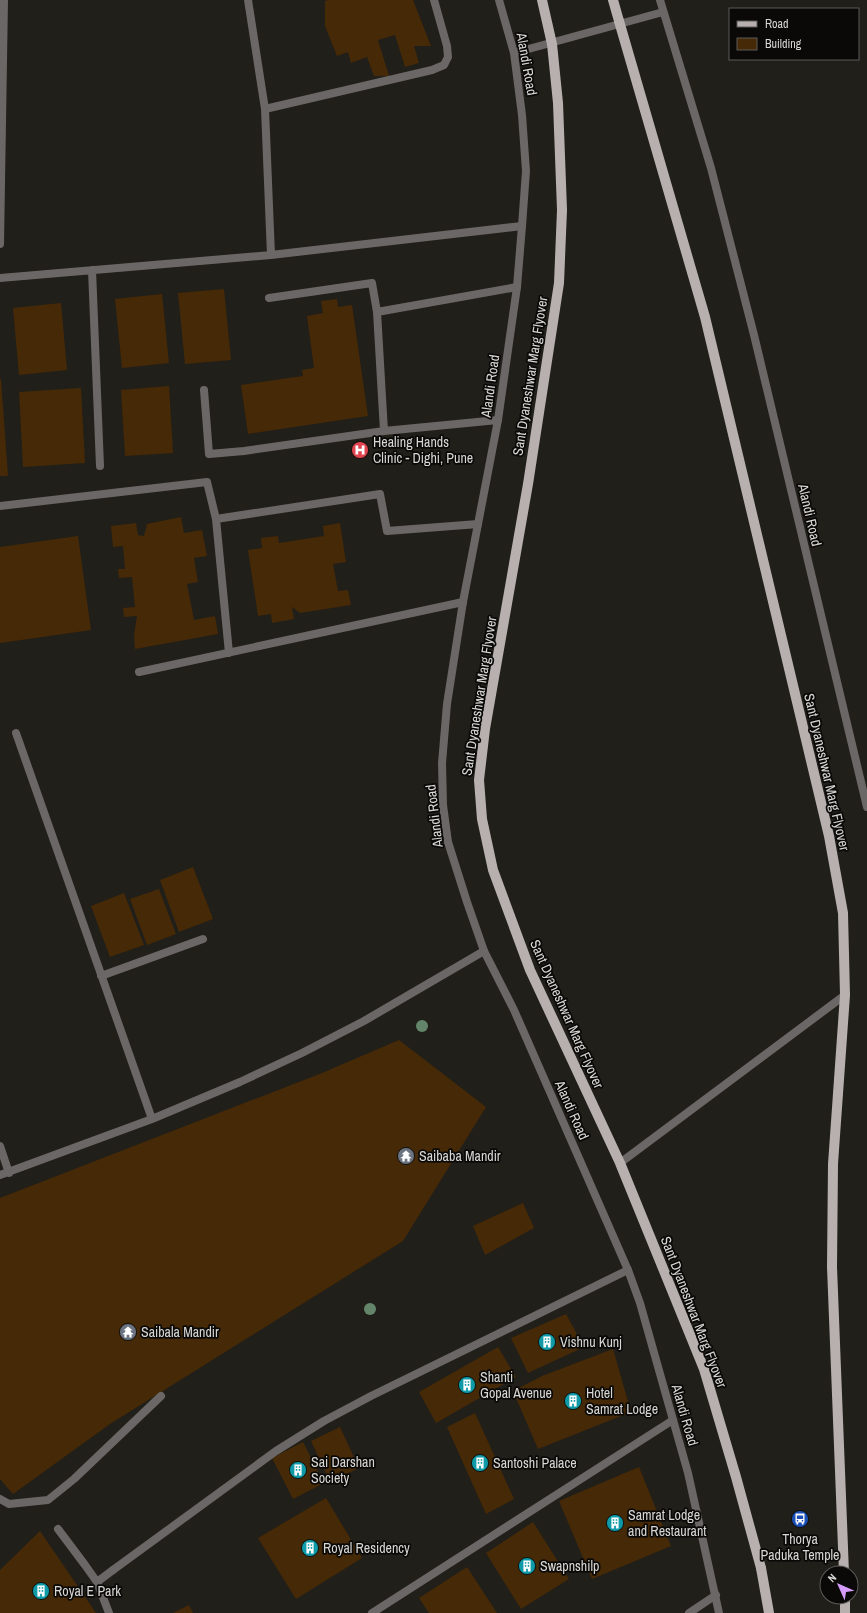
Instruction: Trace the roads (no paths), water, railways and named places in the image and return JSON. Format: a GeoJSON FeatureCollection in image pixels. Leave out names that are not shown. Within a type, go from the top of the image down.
{"type":"FeatureCollection","features":[{"type":"Feature","properties":{"kind":"main road","name":"Sant Dyaneshwar Marg Flyover"},"geometry":{"type":"LineString","coordinates":[[542,0],[552,44],[558,103],[562,210],[559,283],[528,484],[485,729],[479,780],[482,819],[493,870],[530,970],[620,1163],[704,1369],[761,1568],[769,1613]]}},
{"type":"Feature","properties":{"kind":"main road","name":"Sant Dyaneshwar Marg Flyover"},"geometry":{"type":"LineString","coordinates":[[613,0],[705,317],[829,836],[843,913],[844,995],[833,1164],[832,1259],[844,1565]]}},
{"type":"Feature","properties":{"kind":"street"},"geometry":{"type":"LineString","coordinates":[[0,244],[0,112],[4,0]]}},
{"type":"Feature","properties":{"kind":"street"},"geometry":{"type":"LineString","coordinates":[[248,0],[265,109],[271,255]]}},
{"type":"Feature","properties":{"kind":"street"},"geometry":{"type":"LineString","coordinates":[[265,109],[432,70],[444,65],[448,57],[447,46],[434,0]]}},
{"type":"Feature","properties":{"kind":"street","name":"Alandi Road"},"geometry":{"type":"LineString","coordinates":[[499,0],[514,53],[522,115],[526,171],[517,287],[498,420],[478,524],[447,704],[442,763],[443,805],[448,842],[466,902],[484,951],[514,1010],[628,1270],[640,1303],[688,1473],[719,1613]]}},
{"type":"Feature","properties":{"kind":"street","name":"Alandi Road"},"geometry":{"type":"LineString","coordinates":[[660,0],[711,168],[754,335],[867,806]]}},
{"type":"Feature","properties":{"kind":"street"},"geometry":{"type":"LineString","coordinates":[[514,53],[663,12]]}},
{"type":"Feature","properties":{"kind":"street"},"geometry":{"type":"LineString","coordinates":[[0,278],[271,255],[522,226]]}},
{"type":"Feature","properties":{"kind":"street"},"geometry":{"type":"LineString","coordinates":[[92,270],[100,466]]}},
{"type":"Feature","properties":{"kind":"street"},"geometry":{"type":"LineString","coordinates":[[269,298],[372,283],[377,312],[384,431]]}},
{"type":"Feature","properties":{"kind":"street"},"geometry":{"type":"LineString","coordinates":[[377,312],[517,287]]}},
{"type":"Feature","properties":{"kind":"street"},"geometry":{"type":"LineString","coordinates":[[204,390],[209,454],[244,451],[384,431],[498,420]]}},
{"type":"Feature","properties":{"kind":"street"},"geometry":{"type":"LineString","coordinates":[[0,506],[207,482],[216,519],[229,653]]}},
{"type":"Feature","properties":{"kind":"street"},"geometry":{"type":"LineString","coordinates":[[216,519],[380,494],[387,531],[478,524]]}},
{"type":"Feature","properties":{"kind":"street"},"geometry":{"type":"LineString","coordinates":[[139,672],[464,602]]}},
{"type":"Feature","properties":{"kind":"street"},"geometry":{"type":"LineString","coordinates":[[16,733],[152,1119]]}},
{"type":"Feature","properties":{"kind":"street"},"geometry":{"type":"LineString","coordinates":[[101,976],[203,939]]}},
{"type":"Feature","properties":{"kind":"street"},"geometry":{"type":"LineString","coordinates":[[0,1176],[152,1119],[240,1082],[302,1053],[364,1021],[484,951]]}},
{"type":"Feature","properties":{"kind":"street"},"geometry":{"type":"LineString","coordinates":[[620,1163],[844,995]]}},
{"type":"Feature","properties":{"kind":"street"},"geometry":{"type":"LineString","coordinates":[[0,1146],[9,1173]]}},
{"type":"Feature","properties":{"kind":"street"},"geometry":{"type":"LineString","coordinates":[[96,1582],[276,1450],[324,1421],[371,1396],[628,1270]]}},
{"type":"Feature","properties":{"kind":"street"},"geometry":{"type":"LineString","coordinates":[[0,1499],[9,1504],[48,1500],[74,1479],[161,1396]]}},
{"type":"Feature","properties":{"kind":"street"},"geometry":{"type":"LineString","coordinates":[[372,1613],[673,1420]]}},
{"type":"Feature","properties":{"kind":"street"},"geometry":{"type":"LineString","coordinates":[[58,1530],[86,1564],[96,1582],[109,1613]]}},
{"type":"Feature","properties":{"kind":"street"},"geometry":{"type":"LineString","coordinates":[[689,1613],[716,1595]]}},
{"type":"Feature","properties":{"kind":"place","name":"Healing Hands Clinic - Dighi, Pune"},"geometry":{"type":"Point","coordinates":[360,450]}},
{"type":"Feature","properties":{"kind":"place","name":"Saibaba Mandir"},"geometry":{"type":"Point","coordinates":[406,1156]}},
{"type":"Feature","properties":{"kind":"place","name":"Saibala Mandir"},"geometry":{"type":"Point","coordinates":[128,1332]}},
{"type":"Feature","properties":{"kind":"place","name":"Vishnu Kunj"},"geometry":{"type":"Point","coordinates":[547,1342]}},
{"type":"Feature","properties":{"kind":"place","name":"Shanti Gopal Avenue"},"geometry":{"type":"Point","coordinates":[467,1385]}},
{"type":"Feature","properties":{"kind":"place","name":"Hotel Samrat Lodge"},"geometry":{"type":"Point","coordinates":[573,1401]}},
{"type":"Feature","properties":{"kind":"place","name":"Santoshi Palace"},"geometry":{"type":"Point","coordinates":[480,1463]}},
{"type":"Feature","properties":{"kind":"place","name":"Sai Darshan Society"},"geometry":{"type":"Point","coordinates":[298,1470]}},
{"type":"Feature","properties":{"kind":"place","name":"Thorya Paduka Temple"},"geometry":{"type":"Point","coordinates":[800,1519]}},
{"type":"Feature","properties":{"kind":"place","name":"Samrat Lodge and Restaurant"},"geometry":{"type":"Point","coordinates":[615,1523]}},
{"type":"Feature","properties":{"kind":"place","name":"Royal Residency"},"geometry":{"type":"Point","coordinates":[310,1548]}},
{"type":"Feature","properties":{"kind":"place","name":"Swapnshilp"},"geometry":{"type":"Point","coordinates":[527,1566]}},
{"type":"Feature","properties":{"kind":"place","name":"Royal E Park"},"geometry":{"type":"Point","coordinates":[41,1591]}}]}
